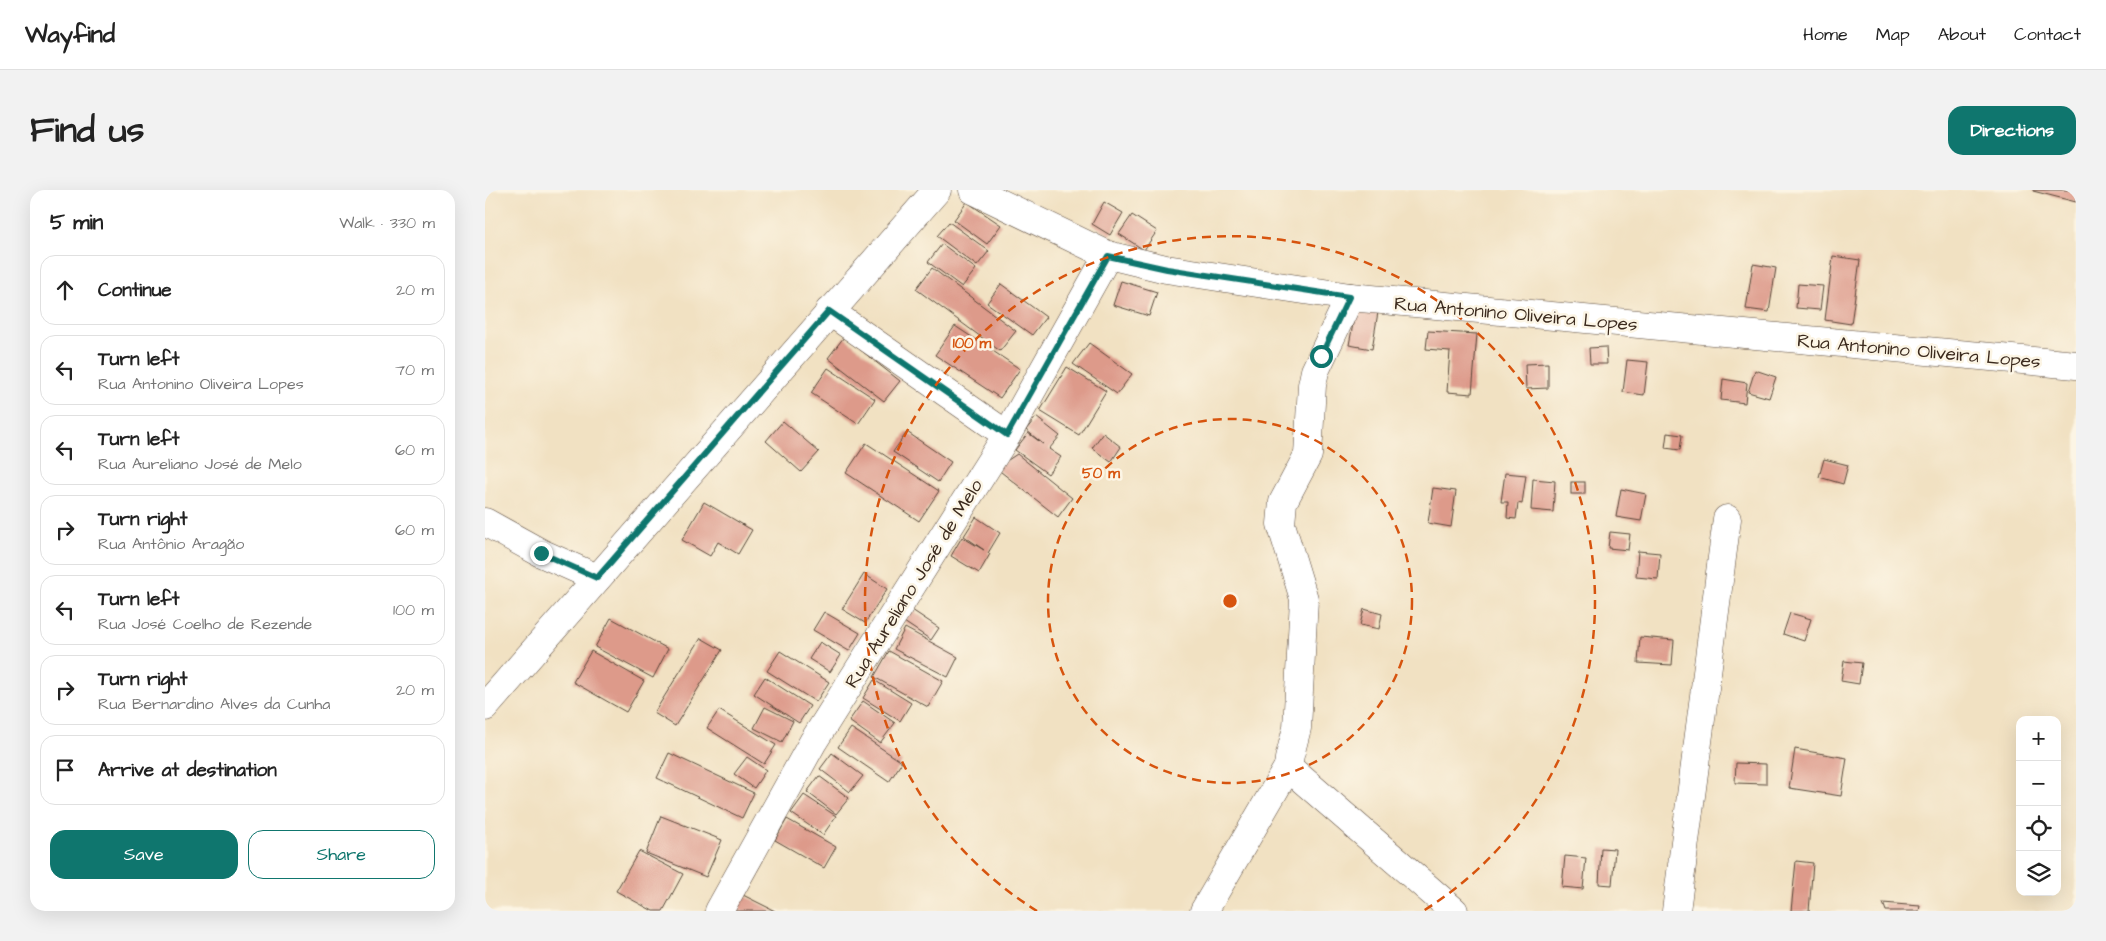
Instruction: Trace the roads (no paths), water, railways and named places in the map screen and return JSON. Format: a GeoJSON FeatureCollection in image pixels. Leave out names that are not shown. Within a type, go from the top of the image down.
{"type":"FeatureCollection","features":[{"type":"Feature","properties":{"kind":"street"},"geometry":{"type":"LineString","coordinates":[[485,707],[829,311],[937,190]]}},
{"type":"Feature","properties":{"kind":"street","name":"Rua Antonino Oliveira Lopes"},"geometry":{"type":"LineString","coordinates":[[973,190],[1108,256],[1167,269],[1349,297],[2076,365]]}},
{"type":"Feature","properties":{"kind":"street","name":"Rua Aureliano José de Melo"},"geometry":{"type":"LineString","coordinates":[[719,911],[813,742],[1007,435],[1108,256]]}},
{"type":"Feature","properties":{"kind":"street"},"geometry":{"type":"LineString","coordinates":[[1205,911],[1289,769],[1297,728],[1304,599],[1281,524],[1281,512],[1283,502],[1308,455],[1312,385],[1315,371],[1349,297]]}},
{"type":"Feature","properties":{"kind":"street"},"geometry":{"type":"LineString","coordinates":[[829,311],[1007,435]]}},
{"type":"Feature","properties":{"kind":"street"},"geometry":{"type":"LineString","coordinates":[[1676,911],[1727,519]]}},
{"type":"Feature","properties":{"kind":"street"},"geometry":{"type":"LineString","coordinates":[[485,522],[541,553],[597,578]]}},
{"type":"Feature","properties":{"kind":"street"},"geometry":{"type":"LineString","coordinates":[[1289,769],[1454,911]]}}]}
